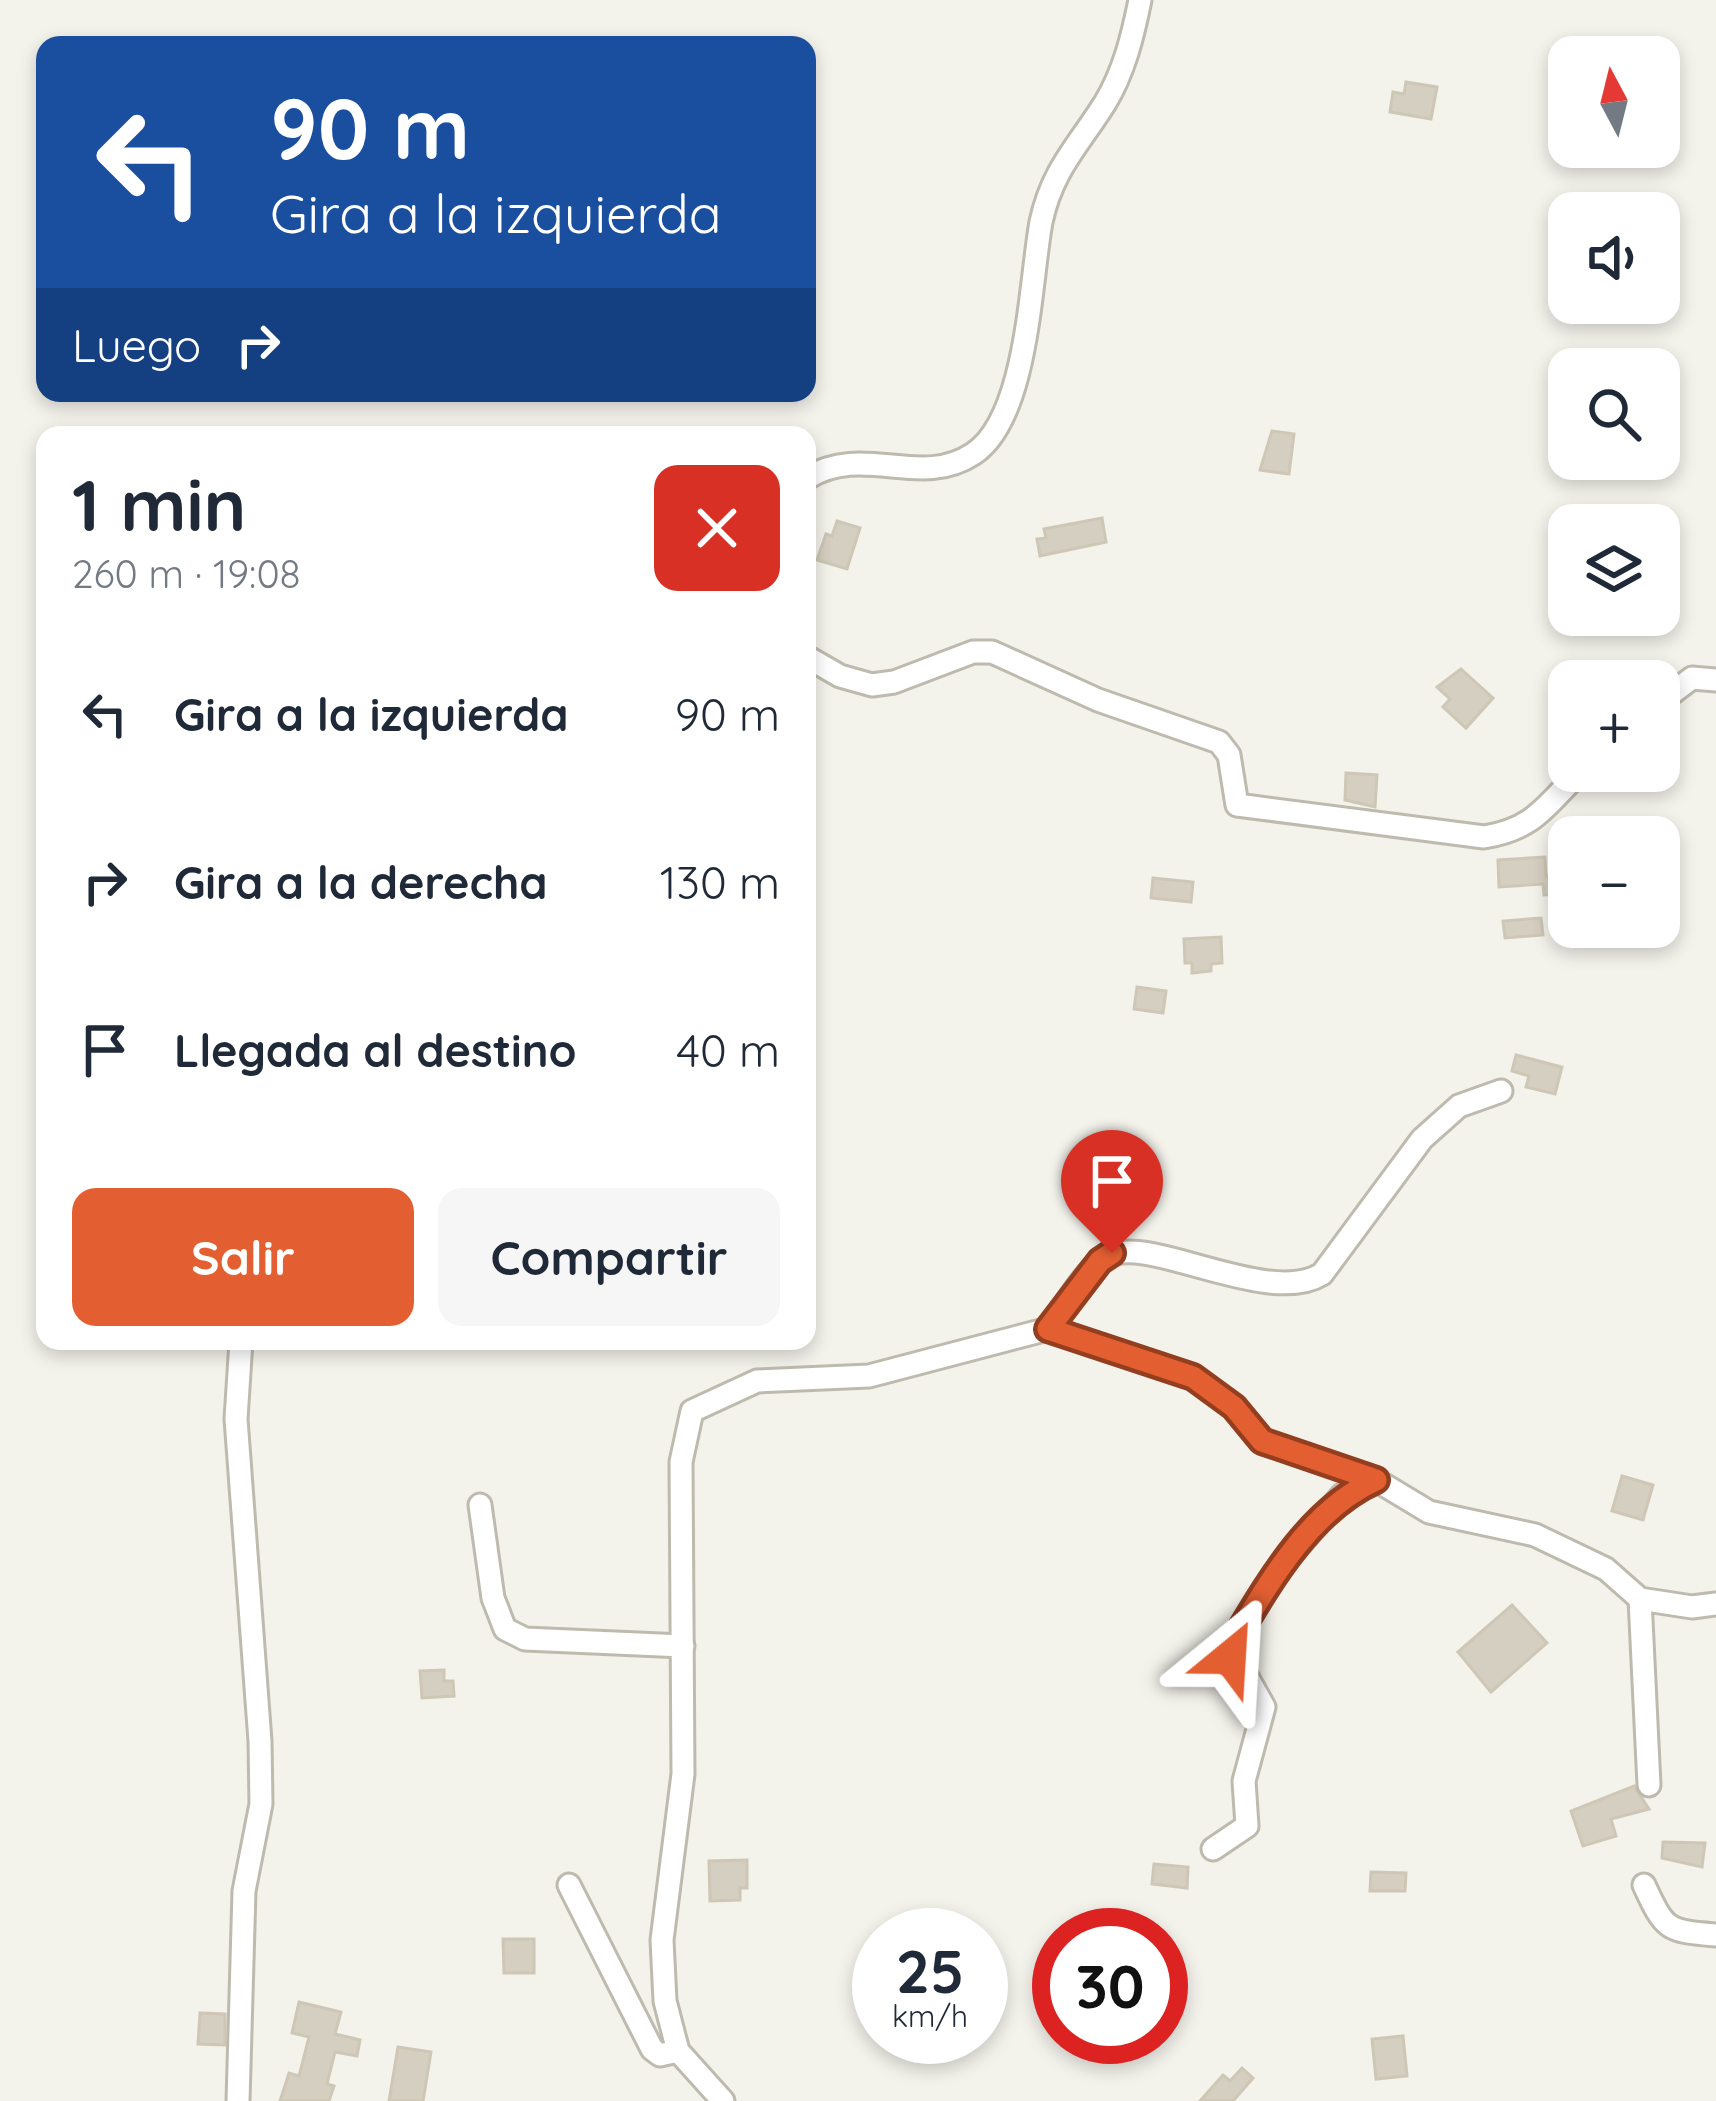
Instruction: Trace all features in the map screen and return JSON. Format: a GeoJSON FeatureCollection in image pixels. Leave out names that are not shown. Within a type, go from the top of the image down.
{"type":"FeatureCollection","features":[{"type":"Feature","properties":{"kind":"street"},"geometry":{"type":"LineString","coordinates":[[816,474],[839,463],[877,461],[913,469],[944,466],[974,454],[994,433],[1027,327],[1042,220],[1056,172],[1108,100],[1132,41],[1140,0]]}},
{"type":"Feature","properties":{"kind":"street"},"geometry":{"type":"LineString","coordinates":[[816,662],[840,676],[872,685],[894,682],[973,652],[1005,656],[1098,700],[1220,742],[1229,755],[1237,805],[1484,837],[1525,827],[1560,792]]}},
{"type":"Feature","properties":{"kind":"street"},"geometry":{"type":"LineString","coordinates":[[1680,687],[1692,678],[1716,680]]}},
{"type":"Feature","properties":{"kind":"street"},"geometry":{"type":"LineString","coordinates":[[1048,1329],[1100,1261],[1125,1250],[1206,1270],[1307,1283],[1322,1274],[1422,1139],[1459,1106],[1501,1091]]}},
{"type":"Feature","properties":{"kind":"street"},"geometry":{"type":"LineString","coordinates":[[723,2101],[678,2051],[665,2001],[662,1940],[683,1774],[681,1462],[692,1412],[757,1381],[869,1376],[1048,1329],[1193,1377],[1234,1407],[1262,1441],[1376,1480],[1430,1512],[1534,1535],[1606,1569],[1640,1600],[1692,1607],[1716,1604]]}},
{"type":"Feature","properties":{"kind":"street"},"geometry":{"type":"LineString","coordinates":[[238,2101],[244,1891],[261,1804],[236,1419],[240,1350]]}},
{"type":"Feature","properties":{"kind":"street"},"geometry":{"type":"LineString","coordinates":[[1213,1849],[1246,1826],[1244,1781],[1264,1707],[1241,1666],[1230,1657],[1231,1646],[1274,1575],[1342,1495],[1376,1480]]}},
{"type":"Feature","properties":{"kind":"street"},"geometry":{"type":"LineString","coordinates":[[480,1505],[493,1598],[505,1629],[525,1639],[631,1640],[683,1646]]}},
{"type":"Feature","properties":{"kind":"street"},"geometry":{"type":"LineString","coordinates":[[1640,1600],[1649,1785]]}},
{"type":"Feature","properties":{"kind":"street"},"geometry":{"type":"LineString","coordinates":[[568,1885],[652,2049],[660,2055],[678,2051]]}},
{"type":"Feature","properties":{"kind":"street"},"geometry":{"type":"LineString","coordinates":[[1644,1885],[1662,1924],[1672,1931],[1716,1935]]}},
{"type":"Feature","properties":{"kind":"building"},"geometry":{"type":"Polygon","coordinates":[[[1406,82],[1437,87],[1431,119],[1390,112],[1393,92],[1404,94],[1406,82]]]}},
{"type":"Feature","properties":{"kind":"building"},"geometry":{"type":"Polygon","coordinates":[[[1272,431],[1294,434],[1289,474],[1260,470],[1272,431]]]}},
{"type":"Feature","properties":{"kind":"building"},"geometry":{"type":"Polygon","coordinates":[[[1102,518],[1106,542],[1040,556],[1037,539],[1046,538],[1044,529],[1102,518]]]}},
{"type":"Feature","properties":{"kind":"building"},"geometry":{"type":"Polygon","coordinates":[[[837,521],[860,528],[847,569],[817,560],[826,534],[832,536],[837,521]]]}},
{"type":"Feature","properties":{"kind":"building"},"geometry":{"type":"Polygon","coordinates":[[[1461,669],[1493,698],[1466,728],[1443,707],[1450,699],[1437,687],[1461,669]]]}},
{"type":"Feature","properties":{"kind":"building"},"geometry":{"type":"Polygon","coordinates":[[[1346,773],[1377,775],[1375,807],[1345,800],[1346,773]]]}},
{"type":"Feature","properties":{"kind":"building"},"geometry":{"type":"Polygon","coordinates":[[[1545,857],[1548,895],[1544,895],[1543,884],[1499,887],[1498,860],[1545,857]]]}},
{"type":"Feature","properties":{"kind":"building"},"geometry":{"type":"Polygon","coordinates":[[[1153,878],[1193,882],[1191,902],[1151,898],[1153,878]]]}},
{"type":"Feature","properties":{"kind":"building"},"geometry":{"type":"Polygon","coordinates":[[[1541,918],[1543,935],[1505,938],[1503,921],[1541,918]]]}},
{"type":"Feature","properties":{"kind":"building"},"geometry":{"type":"Polygon","coordinates":[[[1221,937],[1222,963],[1211,964],[1211,971],[1192,973],[1192,963],[1185,963],[1184,939],[1221,937]]]}},
{"type":"Feature","properties":{"kind":"building"},"geometry":{"type":"Polygon","coordinates":[[[1137,987],[1166,991],[1163,1013],[1134,1009],[1137,987]]]}},
{"type":"Feature","properties":{"kind":"building"},"geometry":{"type":"Polygon","coordinates":[[[1516,1055],[1562,1067],[1555,1094],[1526,1087],[1529,1076],[1512,1071],[1516,1055]]]}},
{"type":"Feature","properties":{"kind":"building"},"geometry":{"type":"Polygon","coordinates":[[[1622,1476],[1653,1485],[1643,1520],[1612,1511],[1622,1476]]]}},
{"type":"Feature","properties":{"kind":"building"},"geometry":{"type":"Polygon","coordinates":[[[1512,1605],[1547,1643],[1491,1692],[1458,1652],[1512,1605]]]}},
{"type":"Feature","properties":{"kind":"building"},"geometry":{"type":"Polygon","coordinates":[[[444,1670],[444,1681],[453,1681],[454,1696],[422,1698],[420,1671],[444,1670]]]}},
{"type":"Feature","properties":{"kind":"building"},"geometry":{"type":"Polygon","coordinates":[[[1634,1786],[1649,1809],[1611,1819],[1616,1836],[1583,1846],[1571,1811],[1634,1786]]]}},
{"type":"Feature","properties":{"kind":"building"},"geometry":{"type":"Polygon","coordinates":[[[1663,1842],[1705,1843],[1702,1867],[1662,1858],[1663,1842]]]}},
{"type":"Feature","properties":{"kind":"building"},"geometry":{"type":"Polygon","coordinates":[[[747,1860],[747,1888],[740,1888],[740,1900],[710,1901],[709,1861],[747,1860]]]}},
{"type":"Feature","properties":{"kind":"building"},"geometry":{"type":"Polygon","coordinates":[[[1154,1864],[1188,1867],[1187,1888],[1152,1884],[1154,1864]]]}},
{"type":"Feature","properties":{"kind":"building"},"geometry":{"type":"Polygon","coordinates":[[[1371,1872],[1406,1873],[1405,1891],[1370,1891],[1371,1872]]]}},
{"type":"Feature","properties":{"kind":"building"},"geometry":{"type":"Polygon","coordinates":[[[503,1939],[534,1939],[534,1973],[504,1973],[503,1939]]]}},
{"type":"Feature","properties":{"kind":"building"},"geometry":{"type":"Polygon","coordinates":[[[299,2002],[341,2012],[335,2034],[360,2040],[357,2056],[335,2052],[327,2084],[334,2086],[329,2101],[280,2101],[289,2073],[299,2076],[309,2037],[292,2033],[299,2002]]]}},
{"type":"Feature","properties":{"kind":"building"},"geometry":{"type":"Polygon","coordinates":[[[200,2013],[225,2014],[225,2045],[198,2044],[200,2013]]]}},
{"type":"Feature","properties":{"kind":"building"},"geometry":{"type":"Polygon","coordinates":[[[1403,2036],[1407,2076],[1376,2079],[1372,2039],[1403,2036]]]}},
{"type":"Feature","properties":{"kind":"building"},"geometry":{"type":"Polygon","coordinates":[[[398,2047],[431,2052],[423,2101],[389,2101],[398,2047]]]}},
{"type":"Feature","properties":{"kind":"building"},"geometry":{"type":"Polygon","coordinates":[[[1242,2068],[1253,2078],[1233,2101],[1200,2101],[1223,2075],[1230,2081],[1242,2068]]]}},
{"type":"Feature","properties":{"kind":"route"},"geometry":{"type":"LineString","coordinates":[[1112,1253],[1100,1261],[1048,1329],[1193,1377],[1234,1407],[1262,1441],[1376,1480],[1342,1495],[1274,1575],[1231,1646],[1230,1657]]}}]}
